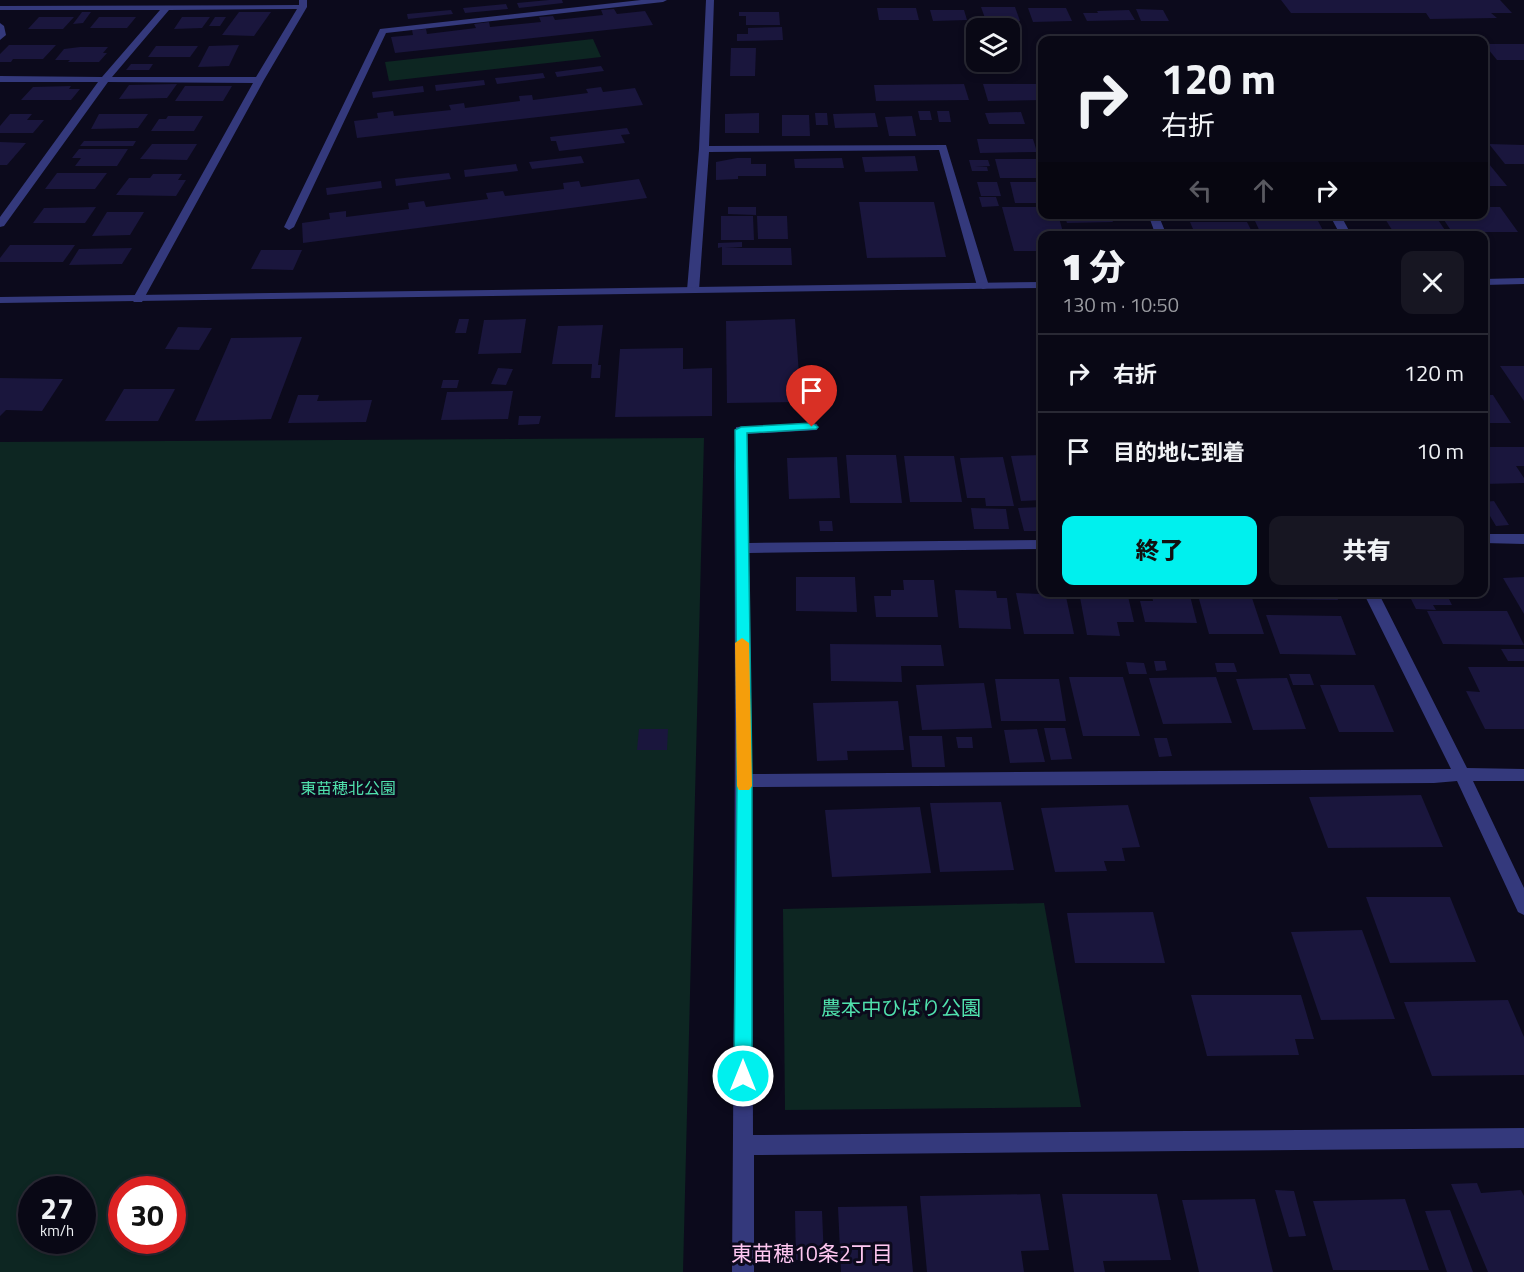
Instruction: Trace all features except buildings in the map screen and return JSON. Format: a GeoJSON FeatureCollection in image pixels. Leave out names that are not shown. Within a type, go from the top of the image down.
{"type":"FeatureCollection","features":[{"type":"Feature","properties":{"kind":"street"},"geometry":{"type":"LineString","coordinates":[[289,227],[383,31],[663,0]]}},
{"type":"Feature","properties":{"kind":"street"},"geometry":{"type":"LineString","coordinates":[[693,290],[704,149],[710,0]]}},
{"type":"Feature","properties":{"kind":"street"},"geometry":{"type":"LineString","coordinates":[[0,8],[303,3]]}},
{"type":"Feature","properties":{"kind":"street"},"geometry":{"type":"LineString","coordinates":[[138,300],[303,3]]}},
{"type":"Feature","properties":{"kind":"street"},"geometry":{"type":"LineString","coordinates":[[0,224],[106,78],[167,7]]}},
{"type":"Feature","properties":{"kind":"street"},"geometry":{"type":"LineString","coordinates":[[0,26],[2,35],[0,37]]}},
{"type":"Feature","properties":{"kind":"street"},"geometry":{"type":"LineString","coordinates":[[0,79],[259,80]]}},
{"type":"Feature","properties":{"kind":"street"},"geometry":{"type":"LineString","coordinates":[[704,149],[943,147],[982,286]]}},
{"type":"Feature","properties":{"kind":"street"},"geometry":{"type":"LineString","coordinates":[[1488,282],[1524,281]]}},
{"type":"Feature","properties":{"kind":"street"},"geometry":{"type":"LineString","coordinates":[[0,300],[138,300],[1038,285]]}},
{"type":"Feature","properties":{"kind":"street"},"geometry":{"type":"LineString","coordinates":[[743,1272],[744,781],[740,548],[741,430],[812,427]]}},
{"type":"Feature","properties":{"kind":"street"},"geometry":{"type":"LineString","coordinates":[[1488,539],[1524,539]]}},
{"type":"Feature","properties":{"kind":"street"},"geometry":{"type":"LineString","coordinates":[[740,548],[1038,544]]}},
{"type":"Feature","properties":{"kind":"street"},"geometry":{"type":"LineString","coordinates":[[1373,597],[1462,774],[1524,907]]}},
{"type":"Feature","properties":{"kind":"street"},"geometry":{"type":"LineString","coordinates":[[744,781],[1524,775]]}},
{"type":"Feature","properties":{"kind":"street"},"geometry":{"type":"LineString","coordinates":[[743,1144],[1524,1138]]}},
{"type":"Feature","properties":{"kind":"green space"},"geometry":{"type":"Polygon","coordinates":[[[593,39],[601,57],[389,81],[385,62],[593,39]]]}},
{"type":"Feature","properties":{"kind":"green space","name":"東苗穂北公園"},"geometry":{"type":"Polygon","coordinates":[[[704,438],[683,1272],[0,1272],[0,442],[704,438]]]}},
{"type":"Feature","properties":{"kind":"green space","name":"農本中ひばり公園"},"geometry":{"type":"Polygon","coordinates":[[[1044,903],[1081,1107],[785,1110],[783,909],[1044,903]]]}},
{"type":"Feature","properties":{"kind":"slow traffic"},"geometry":{"type":"LineString","coordinates":[[742,643],[744,786]]}},
{"type":"Feature","properties":{"kind":"district","name":"東苗穂10条2丁目"},"geometry":{"type":"Point","coordinates":[812,1254]}},
{"type":"Feature","properties":{"kind":"route"},"geometry":{"type":"LineString","coordinates":[[743,1076],[744,781],[740,548],[741,430],[812,427]]}}]}
